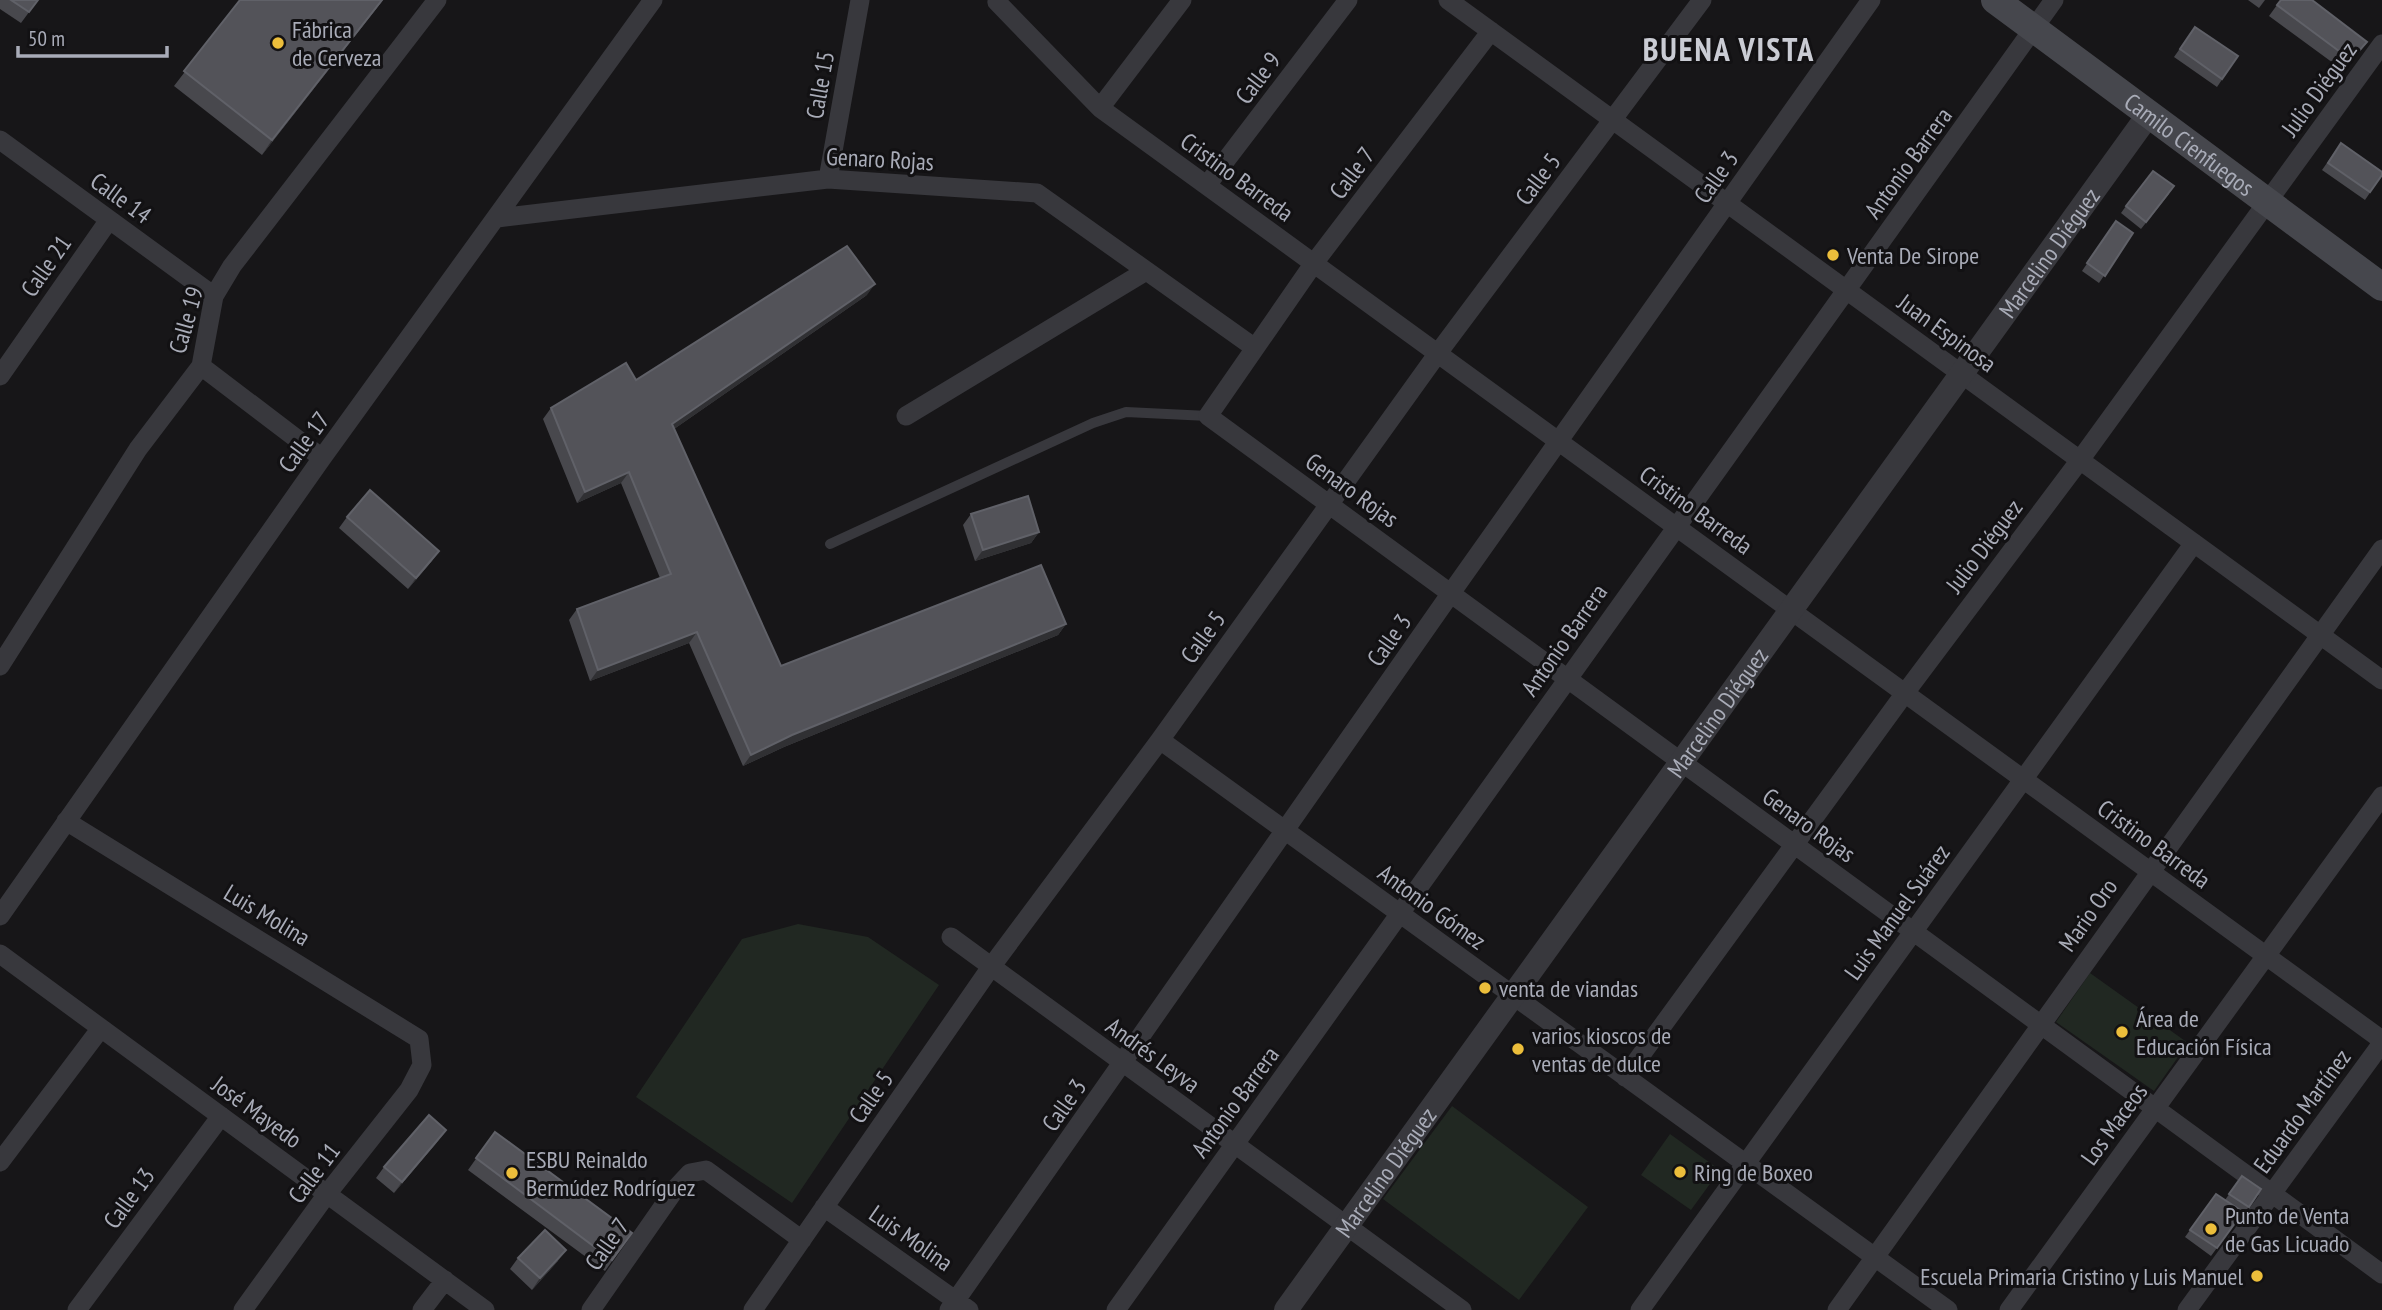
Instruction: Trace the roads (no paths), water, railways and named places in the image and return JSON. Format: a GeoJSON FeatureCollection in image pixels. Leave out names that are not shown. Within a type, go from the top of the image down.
{"type":"FeatureCollection","features":[{"type":"Feature","properties":{"kind":"main road","name":"Camilo Cienfuegos"},"geometry":{"type":"LineString","coordinates":[[1995,0],[2382,287]]}},
{"type":"Feature","properties":{"kind":"street","name":"Calle 19"},"geometry":{"type":"LineString","coordinates":[[0,666],[138,449],[201,366],[214,296],[232,267],[437,0]]}},
{"type":"Feature","properties":{"kind":"street","name":"Calle 17"},"geometry":{"type":"LineString","coordinates":[[0,916],[322,458],[653,0]]}},
{"type":"Feature","properties":{"kind":"street","name":"Calle 15"},"geometry":{"type":"LineString","coordinates":[[828,179],[860,0]]}},
{"type":"Feature","properties":{"kind":"street"},"geometry":{"type":"LineString","coordinates":[[1100,108],[1182,0]]}},
{"type":"Feature","properties":{"kind":"street","name":"Calle 9"},"geometry":{"type":"LineString","coordinates":[[1207,185],[1348,0]]}},
{"type":"Feature","properties":{"kind":"street","name":"Juan Espinosa"},"geometry":{"type":"LineString","coordinates":[[1448,0],[2382,680]]}},
{"type":"Feature","properties":{"kind":"street","name":"Calle 5"},"geometry":{"type":"LineString","coordinates":[[753,1310],[991,967],[1160,740],[1438,353],[1702,0]]}},
{"type":"Feature","properties":{"kind":"street","name":"Calle 3"},"geometry":{"type":"LineString","coordinates":[[958,1307],[1123,1064],[1451,593],[1871,0]]}},
{"type":"Feature","properties":{"kind":"street","name":"Antonio Barrera"},"geometry":{"type":"LineString","coordinates":[[1116,1310],[2054,0]]}},
{"type":"Feature","properties":{"kind":"street","name":"Cristino Barreda"},"geometry":{"type":"LineString","coordinates":[[997,1],[1100,108],[2382,1042]]}},
{"type":"Feature","properties":{"kind":"street","name":"Calle 7"},"geometry":{"type":"LineString","coordinates":[[1208,416],[1314,263],[1491,31]]}},
{"type":"Feature","properties":{"kind":"street","name":"Julio Diéguez"},"geometry":{"type":"LineString","coordinates":[[1625,1077],[1905,693],[2080,460],[2382,44]]}},
{"type":"Feature","properties":{"kind":"street","name":"Marcelino Diéguez"},"geometry":{"type":"LineString","coordinates":[[1286,1310],[2148,114]]}},
{"type":"Feature","properties":{"kind":"street","name":"Calle 14"},"geometry":{"type":"LineString","coordinates":[[0,140],[214,296]]}},
{"type":"Feature","properties":{"kind":"street","name":"Genaro Rojas"},"geometry":{"type":"LineString","coordinates":[[497,218],[828,179],[1037,193],[1255,348]]}},
{"type":"Feature","properties":{"kind":"street","name":"Calle 21"},"geometry":{"type":"LineString","coordinates":[[0,376],[109,220]]}},
{"type":"Feature","properties":{"kind":"street"},"geometry":{"type":"LineString","coordinates":[[906,416],[1146,271]]}},
{"type":"Feature","properties":{"kind":"street"},"geometry":{"type":"LineString","coordinates":[[201,366],[322,458]]}},
{"type":"Feature","properties":{"kind":"street","name":"Genaro Rojas"},"geometry":{"type":"LineString","coordinates":[[1208,416],[2382,1274]]}},
{"type":"Feature","properties":{"kind":"street","name":"Luis Manuel Suárez"},"geometry":{"type":"LineString","coordinates":[[1640,1310],[2194,543]]}},
{"type":"Feature","properties":{"kind":"street","name":"Mario Oro"},"geometry":{"type":"LineString","coordinates":[[1837,1310],[2382,549]]}},
{"type":"Feature","properties":{"kind":"street","name":"Antonio Gómez"},"geometry":{"type":"LineString","coordinates":[[1160,740],[1948,1310]]}},
{"type":"Feature","properties":{"kind":"street","name":"Los Maceos"},"geometry":{"type":"LineString","coordinates":[[2009,1310],[2382,796]]}},
{"type":"Feature","properties":{"kind":"street","name":"Luis Molina"},"geometry":{"type":"LineString","coordinates":[[66,821],[419,1039],[422,1065]]}},
{"type":"Feature","properties":{"kind":"street","name":"Andrés Leyva"},"geometry":{"type":"LineString","coordinates":[[951,937],[1462,1310]]}},
{"type":"Feature","properties":{"kind":"street","name":"José Mayedo"},"geometry":{"type":"LineString","coordinates":[[0,954],[485,1310]]}},
{"type":"Feature","properties":{"kind":"street"},"geometry":{"type":"LineString","coordinates":[[0,1162],[100,1028]]}},
{"type":"Feature","properties":{"kind":"street","name":"Eduardo Martínez"},"geometry":{"type":"LineString","coordinates":[[2187,1310],[2382,1042]]}},
{"type":"Feature","properties":{"kind":"street","name":"Calle 11"},"geometry":{"type":"LineString","coordinates":[[243,1310],[327,1194],[409,1090],[422,1065]]}},
{"type":"Feature","properties":{"kind":"street","name":"Calle 13"},"geometry":{"type":"LineString","coordinates":[[78,1310],[221,1116]]}},
{"type":"Feature","properties":{"kind":"street","name":"Calle 7"},"geometry":{"type":"LineString","coordinates":[[591,1310],[676,1188],[690,1173],[706,1170],[802,1240]]}},
{"type":"Feature","properties":{"kind":"street","name":"Luis Molina"},"geometry":{"type":"LineString","coordinates":[[824,1207],[958,1307]]}},
{"type":"Feature","properties":{"kind":"street"},"geometry":{"type":"LineString","coordinates":[[422,1310],[444,1280]]}},
{"type":"Feature","properties":{"kind":"lane"},"geometry":{"type":"LineString","coordinates":[[830,544],[1093,422],[1126,412],[1208,416]]}},
{"type":"Feature","properties":{"kind":"place","name":"Fábrica de Cerveza"},"geometry":{"type":"Point","coordinates":[278,43]}},
{"type":"Feature","properties":{"kind":"place","name":"Venta De Sirope"},"geometry":{"type":"Point","coordinates":[1833,255]}},
{"type":"Feature","properties":{"kind":"place","name":"venta de viandas"},"geometry":{"type":"Point","coordinates":[1485,988]}},
{"type":"Feature","properties":{"kind":"place","name":"Área de Educación Física"},"geometry":{"type":"Point","coordinates":[2122,1032]}},
{"type":"Feature","properties":{"kind":"place","name":"varios kioscos de ventas de dulce"},"geometry":{"type":"Point","coordinates":[1518,1049]}},
{"type":"Feature","properties":{"kind":"place","name":"Ring de Boxeo"},"geometry":{"type":"Point","coordinates":[1680,1172]}},
{"type":"Feature","properties":{"kind":"place","name":"ESBU Reinaldo Bermúdez Rodríguez"},"geometry":{"type":"Point","coordinates":[512,1173]}},
{"type":"Feature","properties":{"kind":"place","name":"Punto de Venta de Gas Licuado"},"geometry":{"type":"Point","coordinates":[2211,1229]}},
{"type":"Feature","properties":{"kind":"place","name":"Escuela Primaria Cristino y Luis Manuel"},"geometry":{"type":"Point","coordinates":[2257,1276]}},
{"type":"Feature","properties":{"kind":"district","name":"BUENA VISTA"},"geometry":{"type":"Point","coordinates":[1729,49]}}]}
